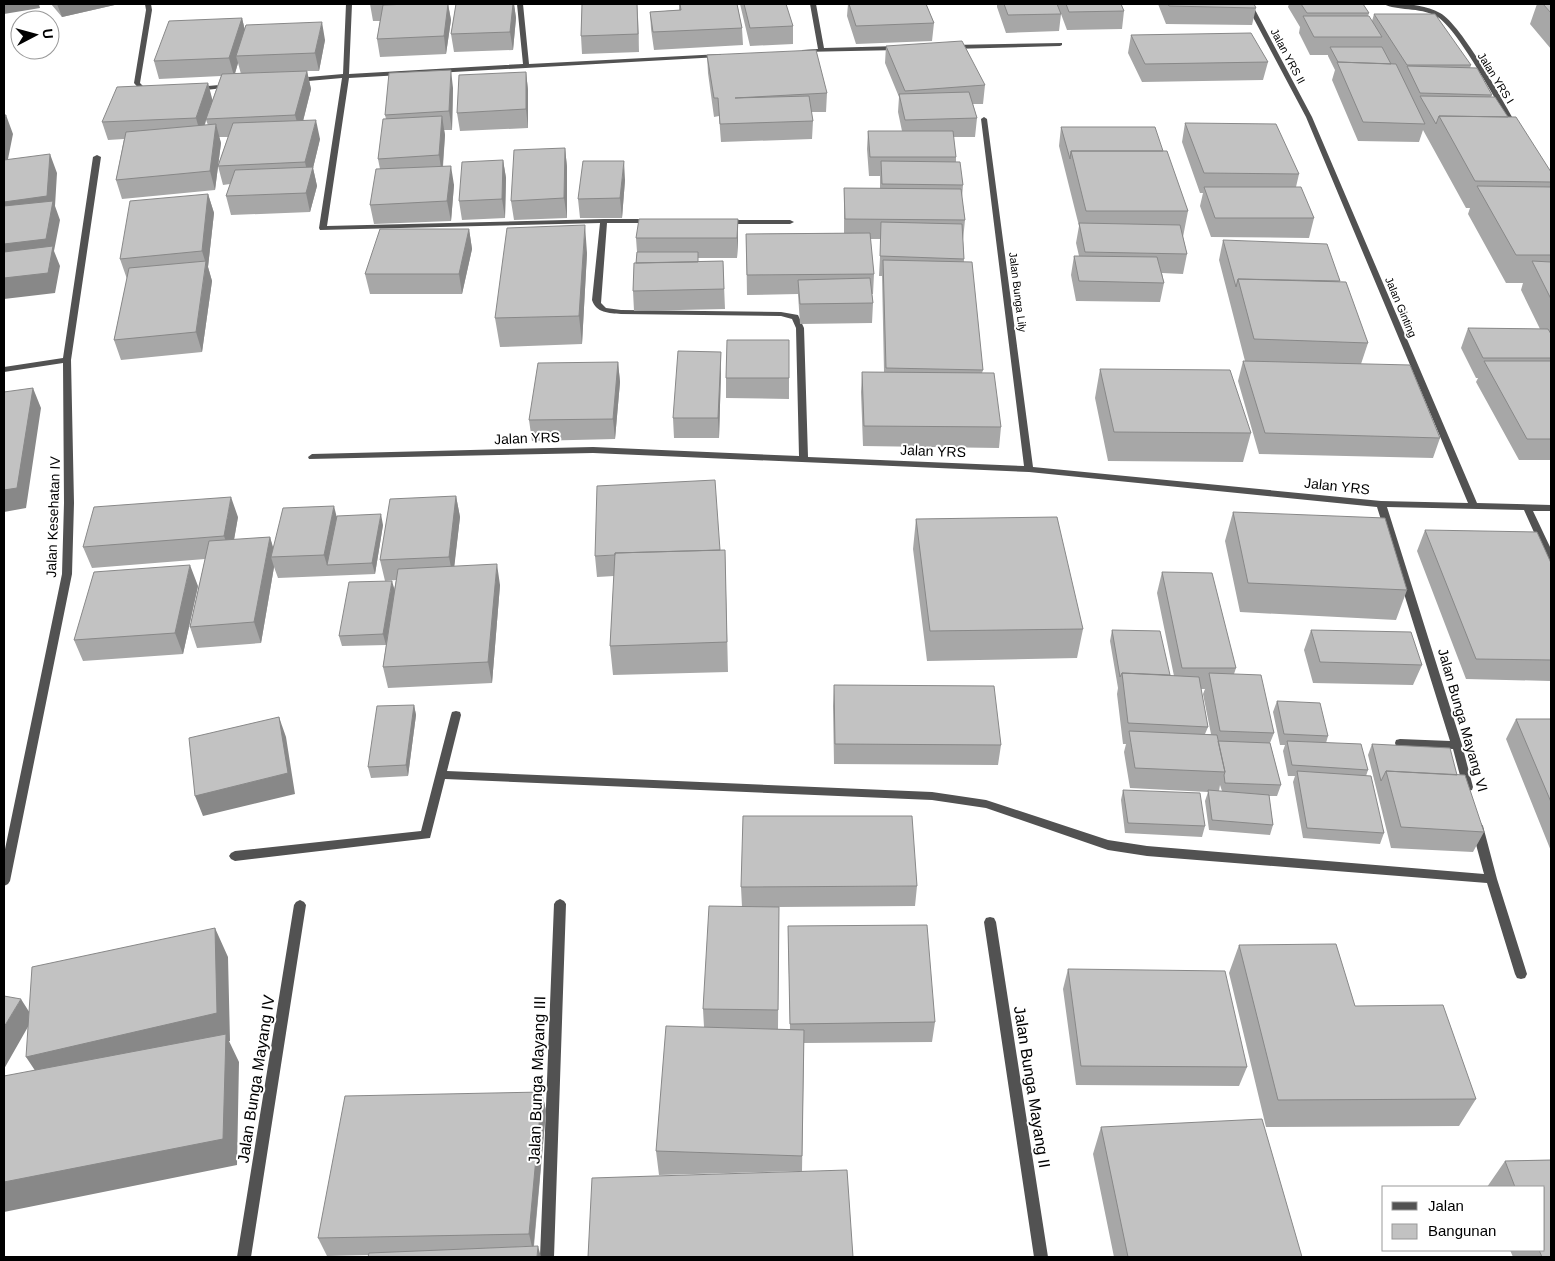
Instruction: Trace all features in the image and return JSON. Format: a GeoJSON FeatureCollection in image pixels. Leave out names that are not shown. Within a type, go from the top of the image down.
{"type":"FeatureCollection","features":[{"type":"Feature","properties":{"kind":"street"},"geometry":{"type":"LineString","coordinates":[[148,4],[149,10],[137,83],[143,90],[160,92]]}},
{"type":"Feature","properties":{"kind":"street"},"geometry":{"type":"LineString","coordinates":[[349,4],[346,76],[323,228],[604,221],[663,222]]}},
{"type":"Feature","properties":{"kind":"street"},"geometry":{"type":"LineString","coordinates":[[520,4],[526,65]]}},
{"type":"Feature","properties":{"kind":"street"},"geometry":{"type":"LineString","coordinates":[[812,4],[821,50]]}},
{"type":"Feature","properties":{"kind":"street","name":"Jalan YRS II"},"geometry":{"type":"LineString","coordinates":[[1249,4],[1308,117]]}},
{"type":"Feature","properties":{"kind":"street","name":"Jalan YRS I"},"geometry":{"type":"LineString","coordinates":[[1387,4],[1427,10],[1445,18],[1463,43],[1520,135]]}},
{"type":"Feature","properties":{"kind":"street"},"geometry":{"type":"LineString","coordinates":[[941,47],[1060,44]]}},
{"type":"Feature","properties":{"kind":"street"},"geometry":{"type":"LineString","coordinates":[[793,52],[911,48]]}},
{"type":"Feature","properties":{"kind":"street"},"geometry":{"type":"LineString","coordinates":[[287,81],[526,65],[728,55]]}},
{"type":"Feature","properties":{"kind":"street"},"geometry":{"type":"LineString","coordinates":[[190,89],[238,85]]}},
{"type":"Feature","properties":{"kind":"street","name":"Jalan Ginting"},"geometry":{"type":"LineString","coordinates":[[1308,117],[1473,506]]}},
{"type":"Feature","properties":{"kind":"street","name":"Jalan Bunga Lily"},"geometry":{"type":"LineString","coordinates":[[984,119],[1029,469]]}},
{"type":"Feature","properties":{"kind":"street","name":"Jalan Kesehatan IV"},"geometry":{"type":"LineString","coordinates":[[4,881],[67,574],[69,502],[67,360],[97,157]]}},
{"type":"Feature","properties":{"kind":"street"},"geometry":{"type":"LineString","coordinates":[[604,221],[596,300],[600,308],[620,312],[781,314],[795,317],[800,328],[804,460]]}},
{"type":"Feature","properties":{"kind":"street"},"geometry":{"type":"LineString","coordinates":[[712,222],[790,222]]}},
{"type":"Feature","properties":{"kind":"street"},"geometry":{"type":"LineString","coordinates":[[4,369],[67,360]]}},
{"type":"Feature","properties":{"kind":"street","name":"Jalan YRS"},"geometry":{"type":"LineString","coordinates":[[312,457],[592,450],[1029,469],[1381,504],[1551,508]]}},
{"type":"Feature","properties":{"kind":"street","name":"Jalan Bunga Mayang VI"},"geometry":{"type":"LineString","coordinates":[[1381,504],[1457,746],[1470,797]]}},
{"type":"Feature","properties":{"kind":"street"},"geometry":{"type":"LineString","coordinates":[[1527,507],[1551,559]]}},
{"type":"Feature","properties":{"kind":"street"},"geometry":{"type":"LineString","coordinates":[[235,856],[426,834],[456,715]]}},
{"type":"Feature","properties":{"kind":"street"},"geometry":{"type":"LineString","coordinates":[[1400,743],[1457,746]]}},
{"type":"Feature","properties":{"kind":"street"},"geometry":{"type":"LineString","coordinates":[[441,775],[932,796],[986,804],[1108,845],[1147,851],[1491,879]]}},
{"type":"Feature","properties":{"kind":"street"},"geometry":{"type":"LineString","coordinates":[[1475,815],[1491,879],[1521,974]]}},
{"type":"Feature","properties":{"kind":"street","name":"Jalan Bunga Mayang III"},"geometry":{"type":"LineString","coordinates":[[547,1257],[560,904]]}},
{"type":"Feature","properties":{"kind":"street","name":"Jalan Bunga Mayang IV"},"geometry":{"type":"LineString","coordinates":[[244,1257],[300,905]]}},
{"type":"Feature","properties":{"kind":"street","name":"Jalan Bunga Mayang II"},"geometry":{"type":"LineString","coordinates":[[990,922],[1041,1257]]}},
{"type":"Feature","properties":{"kind":"building"},"geometry":{"type":"Polygon","coordinates":[[[448,4],[444,36],[377,39],[383,5],[448,4]]]}},
{"type":"Feature","properties":{"kind":"building"},"geometry":{"type":"Polygon","coordinates":[[[456,4],[513,4],[510,32],[451,34],[456,4]]]}},
{"type":"Feature","properties":{"kind":"building"},"geometry":{"type":"Polygon","coordinates":[[[582,4],[637,4],[638,34],[581,36],[582,4]]]}},
{"type":"Feature","properties":{"kind":"building"},"geometry":{"type":"Polygon","coordinates":[[[680,4],[737,4],[742,28],[653,32],[650,12],[681,10],[680,4]]]}},
{"type":"Feature","properties":{"kind":"building"},"geometry":{"type":"Polygon","coordinates":[[[744,4],[786,4],[793,26],[750,28],[744,4]]]}},
{"type":"Feature","properties":{"kind":"building"},"geometry":{"type":"Polygon","coordinates":[[[849,4],[926,4],[934,23],[856,26],[849,4]]]}},
{"type":"Feature","properties":{"kind":"building"},"geometry":{"type":"Polygon","coordinates":[[[1004,4],[1057,4],[1061,14],[1008,15],[1004,4]]]}},
{"type":"Feature","properties":{"kind":"building"},"geometry":{"type":"Polygon","coordinates":[[[1066,4],[1121,4],[1124,11],[1069,12],[1066,4]]]}},
{"type":"Feature","properties":{"kind":"building"},"geometry":{"type":"Polygon","coordinates":[[[1168,4],[1254,4],[1256,8],[1169,6],[1168,4]]]}},
{"type":"Feature","properties":{"kind":"building"},"geometry":{"type":"Polygon","coordinates":[[[1301,4],[1363,4],[1369,13],[1307,13],[1301,4]]]}},
{"type":"Feature","properties":{"kind":"building"},"geometry":{"type":"Polygon","coordinates":[[[1543,4],[1551,4],[1551,13],[1543,4]]]}},
{"type":"Feature","properties":{"kind":"building"},"geometry":{"type":"Polygon","coordinates":[[[1374,14],[1435,14],[1471,65],[1407,65],[1374,14]]]}},
{"type":"Feature","properties":{"kind":"building"},"geometry":{"type":"Polygon","coordinates":[[[1303,16],[1369,16],[1382,37],[1314,37],[1303,16]]]}},
{"type":"Feature","properties":{"kind":"building"},"geometry":{"type":"Polygon","coordinates":[[[242,18],[229,58],[154,61],[169,21],[242,18]]]}},
{"type":"Feature","properties":{"kind":"building"},"geometry":{"type":"Polygon","coordinates":[[[322,22],[315,53],[236,56],[246,25],[322,22]]]}},
{"type":"Feature","properties":{"kind":"building"},"geometry":{"type":"Polygon","coordinates":[[[1251,33],[1268,62],[1145,64],[1131,35],[1251,33]]]}},
{"type":"Feature","properties":{"kind":"building"},"geometry":{"type":"Polygon","coordinates":[[[962,41],[985,85],[905,91],[886,46],[962,41]]]}},
{"type":"Feature","properties":{"kind":"building"},"geometry":{"type":"Polygon","coordinates":[[[1330,47],[1382,47],[1391,64],[1338,62],[1330,47]]]}},
{"type":"Feature","properties":{"kind":"building"},"geometry":{"type":"Polygon","coordinates":[[[816,50],[827,93],[735,98],[809,96],[813,121],[720,124],[718,98],[714,98],[707,55],[816,50]]]}},
{"type":"Feature","properties":{"kind":"building"},"geometry":{"type":"Polygon","coordinates":[[[1337,62],[1396,64],[1425,124],[1363,122],[1337,62]]]}},
{"type":"Feature","properties":{"kind":"building"},"geometry":{"type":"Polygon","coordinates":[[[1407,66],[1477,68],[1492,95],[1420,93],[1407,66]]]}},
{"type":"Feature","properties":{"kind":"building"},"geometry":{"type":"Polygon","coordinates":[[[451,70],[449,111],[385,115],[389,73],[451,70]]]}},
{"type":"Feature","properties":{"kind":"building"},"geometry":{"type":"Polygon","coordinates":[[[307,71],[295,115],[206,119],[222,74],[307,71]]]}},
{"type":"Feature","properties":{"kind":"building"},"geometry":{"type":"Polygon","coordinates":[[[526,72],[526,109],[457,113],[459,75],[526,72]]]}},
{"type":"Feature","properties":{"kind":"building"},"geometry":{"type":"Polygon","coordinates":[[[208,83],[196,118],[102,122],[117,87],[208,83]]]}},
{"type":"Feature","properties":{"kind":"building"},"geometry":{"type":"Polygon","coordinates":[[[969,92],[977,118],[905,120],[899,94],[969,92]]]}},
{"type":"Feature","properties":{"kind":"building"},"geometry":{"type":"Polygon","coordinates":[[[1420,96],[1495,97],[1508,117],[1439,116],[1436,124],[1420,96]]]}},
{"type":"Feature","properties":{"kind":"building"},"geometry":{"type":"Polygon","coordinates":[[[442,116],[439,155],[378,159],[383,119],[442,116]]]}},
{"type":"Feature","properties":{"kind":"building"},"geometry":{"type":"Polygon","coordinates":[[[1439,116],[1516,117],[1551,172],[1551,182],[1475,181],[1439,116]]]}},
{"type":"Feature","properties":{"kind":"building"},"geometry":{"type":"Polygon","coordinates":[[[316,120],[305,162],[218,166],[233,123],[316,120]]]}},
{"type":"Feature","properties":{"kind":"building"},"geometry":{"type":"Polygon","coordinates":[[[1185,123],[1276,124],[1299,174],[1204,173],[1185,123]]]}},
{"type":"Feature","properties":{"kind":"building"},"geometry":{"type":"Polygon","coordinates":[[[216,124],[210,171],[116,180],[126,132],[216,124]]]}},
{"type":"Feature","properties":{"kind":"building"},"geometry":{"type":"Polygon","coordinates":[[[1061,127],[1155,127],[1163,151],[1071,151],[1070,159],[1061,127]]]}},
{"type":"Feature","properties":{"kind":"building"},"geometry":{"type":"Polygon","coordinates":[[[868,131],[953,131],[956,157],[870,157],[868,131]]]}},
{"type":"Feature","properties":{"kind":"building"},"geometry":{"type":"Polygon","coordinates":[[[565,148],[564,198],[511,201],[514,150],[565,148]]]}},
{"type":"Feature","properties":{"kind":"building"},"geometry":{"type":"Polygon","coordinates":[[[1071,151],[1167,151],[1188,211],[1086,211],[1071,151]]]}},
{"type":"Feature","properties":{"kind":"building"},"geometry":{"type":"Polygon","coordinates":[[[50,154],[47,196],[4,202],[4,160],[50,154]]]}},
{"type":"Feature","properties":{"kind":"building"},"geometry":{"type":"Polygon","coordinates":[[[503,160],[502,199],[459,201],[462,162],[503,160]]]}},
{"type":"Feature","properties":{"kind":"building"},"geometry":{"type":"Polygon","coordinates":[[[583,161],[624,161],[620,198],[578,199],[583,161]]]}},
{"type":"Feature","properties":{"kind":"building"},"geometry":{"type":"Polygon","coordinates":[[[881,161],[960,162],[963,185],[882,184],[881,161]]]}},
{"type":"Feature","properties":{"kind":"building"},"geometry":{"type":"Polygon","coordinates":[[[451,166],[447,201],[370,205],[376,169],[451,166]]]}},
{"type":"Feature","properties":{"kind":"building"},"geometry":{"type":"Polygon","coordinates":[[[313,167],[306,193],[226,196],[235,170],[313,167]]]}},
{"type":"Feature","properties":{"kind":"building"},"geometry":{"type":"Polygon","coordinates":[[[1477,186],[1551,187],[1551,255],[1516,255],[1477,186]]]}},
{"type":"Feature","properties":{"kind":"building"},"geometry":{"type":"Polygon","coordinates":[[[1204,187],[1301,187],[1314,218],[1215,218],[1204,187]]]}},
{"type":"Feature","properties":{"kind":"building"},"geometry":{"type":"Polygon","coordinates":[[[844,188],[961,189],[965,220],[845,219],[844,188]]]}},
{"type":"Feature","properties":{"kind":"building"},"geometry":{"type":"Polygon","coordinates":[[[208,194],[202,251],[120,259],[130,201],[208,194]]]}},
{"type":"Feature","properties":{"kind":"building"},"geometry":{"type":"Polygon","coordinates":[[[53,201],[46,239],[4,244],[4,206],[53,201]]]}},
{"type":"Feature","properties":{"kind":"building"},"geometry":{"type":"Polygon","coordinates":[[[639,219],[738,219],[737,238],[636,238],[639,219]]]}},
{"type":"Feature","properties":{"kind":"building"},"geometry":{"type":"Polygon","coordinates":[[[881,222],[962,224],[964,259],[880,256],[881,222]]]}},
{"type":"Feature","properties":{"kind":"building"},"geometry":{"type":"Polygon","coordinates":[[[1079,223],[1180,225],[1187,254],[1085,252],[1079,223]]]}},
{"type":"Feature","properties":{"kind":"building"},"geometry":{"type":"Polygon","coordinates":[[[585,225],[579,316],[495,318],[507,228],[585,225]]]}},
{"type":"Feature","properties":{"kind":"building"},"geometry":{"type":"Polygon","coordinates":[[[380,229],[469,229],[459,274],[365,274],[380,229]]]}},
{"type":"Feature","properties":{"kind":"building"},"geometry":{"type":"Polygon","coordinates":[[[870,233],[874,274],[747,275],[746,234],[870,233]]]}},
{"type":"Feature","properties":{"kind":"building"},"geometry":{"type":"Polygon","coordinates":[[[1223,240],[1327,244],[1340,281],[1238,279],[1236,287],[1223,240]]]}},
{"type":"Feature","properties":{"kind":"building"},"geometry":{"type":"Polygon","coordinates":[[[53,246],[48,273],[4,278],[4,252],[53,246]]]}},
{"type":"Feature","properties":{"kind":"building"},"geometry":{"type":"Polygon","coordinates":[[[637,252],[698,252],[698,262],[636,263],[637,252]]]}},
{"type":"Feature","properties":{"kind":"building"},"geometry":{"type":"Polygon","coordinates":[[[1074,256],[1157,257],[1164,283],[1079,281],[1074,256]]]}},
{"type":"Feature","properties":{"kind":"building"},"geometry":{"type":"Polygon","coordinates":[[[883,260],[972,262],[983,370],[886,368],[883,260]]]}},
{"type":"Feature","properties":{"kind":"building"},"geometry":{"type":"Polygon","coordinates":[[[206,261],[196,332],[114,340],[129,268],[206,261]]]}},
{"type":"Feature","properties":{"kind":"building"},"geometry":{"type":"Polygon","coordinates":[[[723,261],[724,289],[633,291],[634,263],[723,261]]]}},
{"type":"Feature","properties":{"kind":"building"},"geometry":{"type":"Polygon","coordinates":[[[1532,261],[1551,262],[1551,299],[1532,261]]]}},
{"type":"Feature","properties":{"kind":"building"},"geometry":{"type":"Polygon","coordinates":[[[870,278],[873,303],[800,304],[798,280],[870,278]]]}},
{"type":"Feature","properties":{"kind":"building"},"geometry":{"type":"Polygon","coordinates":[[[1238,279],[1346,282],[1368,343],[1254,339],[1238,279]]]}},
{"type":"Feature","properties":{"kind":"building"},"geometry":{"type":"Polygon","coordinates":[[[1468,328],[1548,329],[1551,334],[1551,358],[1483,358],[1468,328]]]}},
{"type":"Feature","properties":{"kind":"building"},"geometry":{"type":"Polygon","coordinates":[[[727,340],[789,340],[789,378],[726,378],[727,340]]]}},
{"type":"Feature","properties":{"kind":"building"},"geometry":{"type":"Polygon","coordinates":[[[678,351],[721,352],[718,418],[673,418],[678,351]]]}},
{"type":"Feature","properties":{"kind":"building"},"geometry":{"type":"Polygon","coordinates":[[[1243,361],[1410,365],[1440,438],[1265,433],[1243,361]]]}},
{"type":"Feature","properties":{"kind":"building"},"geometry":{"type":"Polygon","coordinates":[[[1484,361],[1551,361],[1551,439],[1527,439],[1484,361]]]}},
{"type":"Feature","properties":{"kind":"building"},"geometry":{"type":"Polygon","coordinates":[[[618,362],[613,419],[529,420],[538,363],[618,362]]]}},
{"type":"Feature","properties":{"kind":"building"},"geometry":{"type":"Polygon","coordinates":[[[1100,369],[1230,370],[1251,433],[1114,432],[1100,369]]]}},
{"type":"Feature","properties":{"kind":"building"},"geometry":{"type":"Polygon","coordinates":[[[862,372],[994,373],[1001,427],[864,426],[862,372]]]}},
{"type":"Feature","properties":{"kind":"building"},"geometry":{"type":"Polygon","coordinates":[[[33,388],[17,488],[4,490],[4,392],[33,388]]]}},
{"type":"Feature","properties":{"kind":"building"},"geometry":{"type":"Polygon","coordinates":[[[715,480],[720,550],[615,553],[615,555],[595,556],[597,486],[715,480]]]}},
{"type":"Feature","properties":{"kind":"building"},"geometry":{"type":"Polygon","coordinates":[[[456,496],[449,557],[380,560],[390,499],[456,496]]]}},
{"type":"Feature","properties":{"kind":"building"},"geometry":{"type":"Polygon","coordinates":[[[231,497],[224,536],[83,547],[94,507],[231,497]]]}},
{"type":"Feature","properties":{"kind":"building"},"geometry":{"type":"Polygon","coordinates":[[[334,506],[324,555],[271,557],[283,508],[334,506]]]}},
{"type":"Feature","properties":{"kind":"building"},"geometry":{"type":"Polygon","coordinates":[[[1233,512],[1385,518],[1407,590],[1248,583],[1233,512]]]}},
{"type":"Feature","properties":{"kind":"building"},"geometry":{"type":"Polygon","coordinates":[[[381,514],[372,563],[327,565],[337,516],[381,514]]]}},
{"type":"Feature","properties":{"kind":"building"},"geometry":{"type":"Polygon","coordinates":[[[1057,517],[1083,629],[930,631],[916,519],[1057,517]]]}},
{"type":"Feature","properties":{"kind":"building"},"geometry":{"type":"Polygon","coordinates":[[[1425,530],[1537,532],[1551,563],[1551,660],[1476,659],[1425,530]]]}},
{"type":"Feature","properties":{"kind":"building"},"geometry":{"type":"Polygon","coordinates":[[[270,537],[254,622],[190,627],[209,541],[270,537]]]}},
{"type":"Feature","properties":{"kind":"building"},"geometry":{"type":"Polygon","coordinates":[[[725,550],[727,642],[610,646],[615,553],[725,550]]]}},
{"type":"Feature","properties":{"kind":"building"},"geometry":{"type":"Polygon","coordinates":[[[497,564],[488,662],[383,667],[398,569],[497,564]]]}},
{"type":"Feature","properties":{"kind":"building"},"geometry":{"type":"Polygon","coordinates":[[[190,565],[175,633],[74,640],[94,572],[190,565]]]}},
{"type":"Feature","properties":{"kind":"building"},"geometry":{"type":"Polygon","coordinates":[[[1162,572],[1212,573],[1236,668],[1182,668],[1162,572]]]}},
{"type":"Feature","properties":{"kind":"building"},"geometry":{"type":"Polygon","coordinates":[[[392,581],[383,634],[339,636],[349,582],[392,581]]]}},
{"type":"Feature","properties":{"kind":"building"},"geometry":{"type":"Polygon","coordinates":[[[1112,630],[1160,631],[1170,675],[1122,673],[1120,677],[1112,630]]]}},
{"type":"Feature","properties":{"kind":"building"},"geometry":{"type":"Polygon","coordinates":[[[1311,630],[1411,632],[1422,665],[1320,662],[1311,630]]]}},
{"type":"Feature","properties":{"kind":"building"},"geometry":{"type":"Polygon","coordinates":[[[1122,673],[1199,677],[1208,727],[1128,723],[1122,673]]]}},
{"type":"Feature","properties":{"kind":"building"},"geometry":{"type":"Polygon","coordinates":[[[1209,673],[1261,675],[1274,733],[1220,731],[1209,673]]]}},
{"type":"Feature","properties":{"kind":"building"},"geometry":{"type":"Polygon","coordinates":[[[834,685],[994,686],[1001,745],[835,744],[834,685]]]}},
{"type":"Feature","properties":{"kind":"building"},"geometry":{"type":"Polygon","coordinates":[[[1277,701],[1320,703],[1328,736],[1284,734],[1277,701]]]}},
{"type":"Feature","properties":{"kind":"building"},"geometry":{"type":"Polygon","coordinates":[[[414,705],[406,765],[368,767],[377,706],[414,705]]]}},
{"type":"Feature","properties":{"kind":"building"},"geometry":{"type":"Polygon","coordinates":[[[279,717],[288,773],[195,796],[189,738],[279,717]]]}},
{"type":"Feature","properties":{"kind":"building"},"geometry":{"type":"Polygon","coordinates":[[[1516,719],[1551,719],[1551,802],[1516,719]]]}},
{"type":"Feature","properties":{"kind":"building"},"geometry":{"type":"Polygon","coordinates":[[[1129,731],[1217,735],[1225,772],[1135,768],[1129,731]]]}},
{"type":"Feature","properties":{"kind":"building"},"geometry":{"type":"Polygon","coordinates":[[[1218,741],[1270,743],[1281,785],[1225,783],[1225,772],[1218,741]]]}},
{"type":"Feature","properties":{"kind":"building"},"geometry":{"type":"Polygon","coordinates":[[[1287,741],[1361,744],[1368,770],[1292,765],[1287,741]]]}},
{"type":"Feature","properties":{"kind":"building"},"geometry":{"type":"Polygon","coordinates":[[[1372,744],[1450,748],[1457,775],[1386,771],[1381,781],[1372,744]]]}},
{"type":"Feature","properties":{"kind":"building"},"geometry":{"type":"Polygon","coordinates":[[[1297,771],[1371,776],[1384,833],[1307,828],[1297,771]]]}},
{"type":"Feature","properties":{"kind":"building"},"geometry":{"type":"Polygon","coordinates":[[[1386,771],[1465,775],[1484,832],[1401,827],[1386,771]]]}},
{"type":"Feature","properties":{"kind":"building"},"geometry":{"type":"Polygon","coordinates":[[[1123,790],[1200,793],[1205,826],[1128,823],[1123,790]]]}},
{"type":"Feature","properties":{"kind":"building"},"geometry":{"type":"Polygon","coordinates":[[[1208,790],[1269,795],[1273,825],[1212,820],[1208,790]]]}},
{"type":"Feature","properties":{"kind":"building"},"geometry":{"type":"Polygon","coordinates":[[[743,816],[912,816],[917,886],[741,887],[743,816]]]}},
{"type":"Feature","properties":{"kind":"building"},"geometry":{"type":"Polygon","coordinates":[[[709,906],[779,907],[778,1010],[703,1009],[709,906]]]}},
{"type":"Feature","properties":{"kind":"building"},"geometry":{"type":"Polygon","coordinates":[[[927,925],[935,1022],[790,1024],[788,926],[927,925]]]}},
{"type":"Feature","properties":{"kind":"building"},"geometry":{"type":"Polygon","coordinates":[[[215,928],[217,1013],[26,1057],[32,967],[215,928]]]}},
{"type":"Feature","properties":{"kind":"building"},"geometry":{"type":"Polygon","coordinates":[[[1336,944],[1355,1006],[1443,1005],[1476,1099],[1278,1100],[1239,945],[1336,944]]]}},
{"type":"Feature","properties":{"kind":"building"},"geometry":{"type":"Polygon","coordinates":[[[1068,969],[1225,971],[1247,1067],[1081,1066],[1068,969]]]}},
{"type":"Feature","properties":{"kind":"building"},"geometry":{"type":"Polygon","coordinates":[[[4,996],[21,999],[4,1027],[4,996]]]}},
{"type":"Feature","properties":{"kind":"building"},"geometry":{"type":"Polygon","coordinates":[[[666,1026],[804,1030],[802,1156],[656,1151],[666,1026]]]}},
{"type":"Feature","properties":{"kind":"building"},"geometry":{"type":"Polygon","coordinates":[[[226,1034],[223,1139],[4,1182],[4,1076],[226,1034]]]}},
{"type":"Feature","properties":{"kind":"building"},"geometry":{"type":"Polygon","coordinates":[[[542,1092],[529,1234],[318,1238],[345,1096],[542,1092]]]}},
{"type":"Feature","properties":{"kind":"building"},"geometry":{"type":"Polygon","coordinates":[[[1262,1119],[1302,1257],[1128,1257],[1101,1127],[1262,1119]]]}},
{"type":"Feature","properties":{"kind":"building"},"geometry":{"type":"Polygon","coordinates":[[[1551,1160],[1551,1257],[1542,1257],[1539,1251],[1545,1251],[1545,1186],[1515,1186],[1505,1161],[1551,1160]]]}},
{"type":"Feature","properties":{"kind":"building"},"geometry":{"type":"Polygon","coordinates":[[[847,1170],[853,1257],[588,1257],[592,1178],[847,1170]]]}},
{"type":"Feature","properties":{"kind":"building"},"geometry":{"type":"Polygon","coordinates":[[[538,1246],[537,1257],[368,1257],[369,1253],[538,1246]]]}}]}
